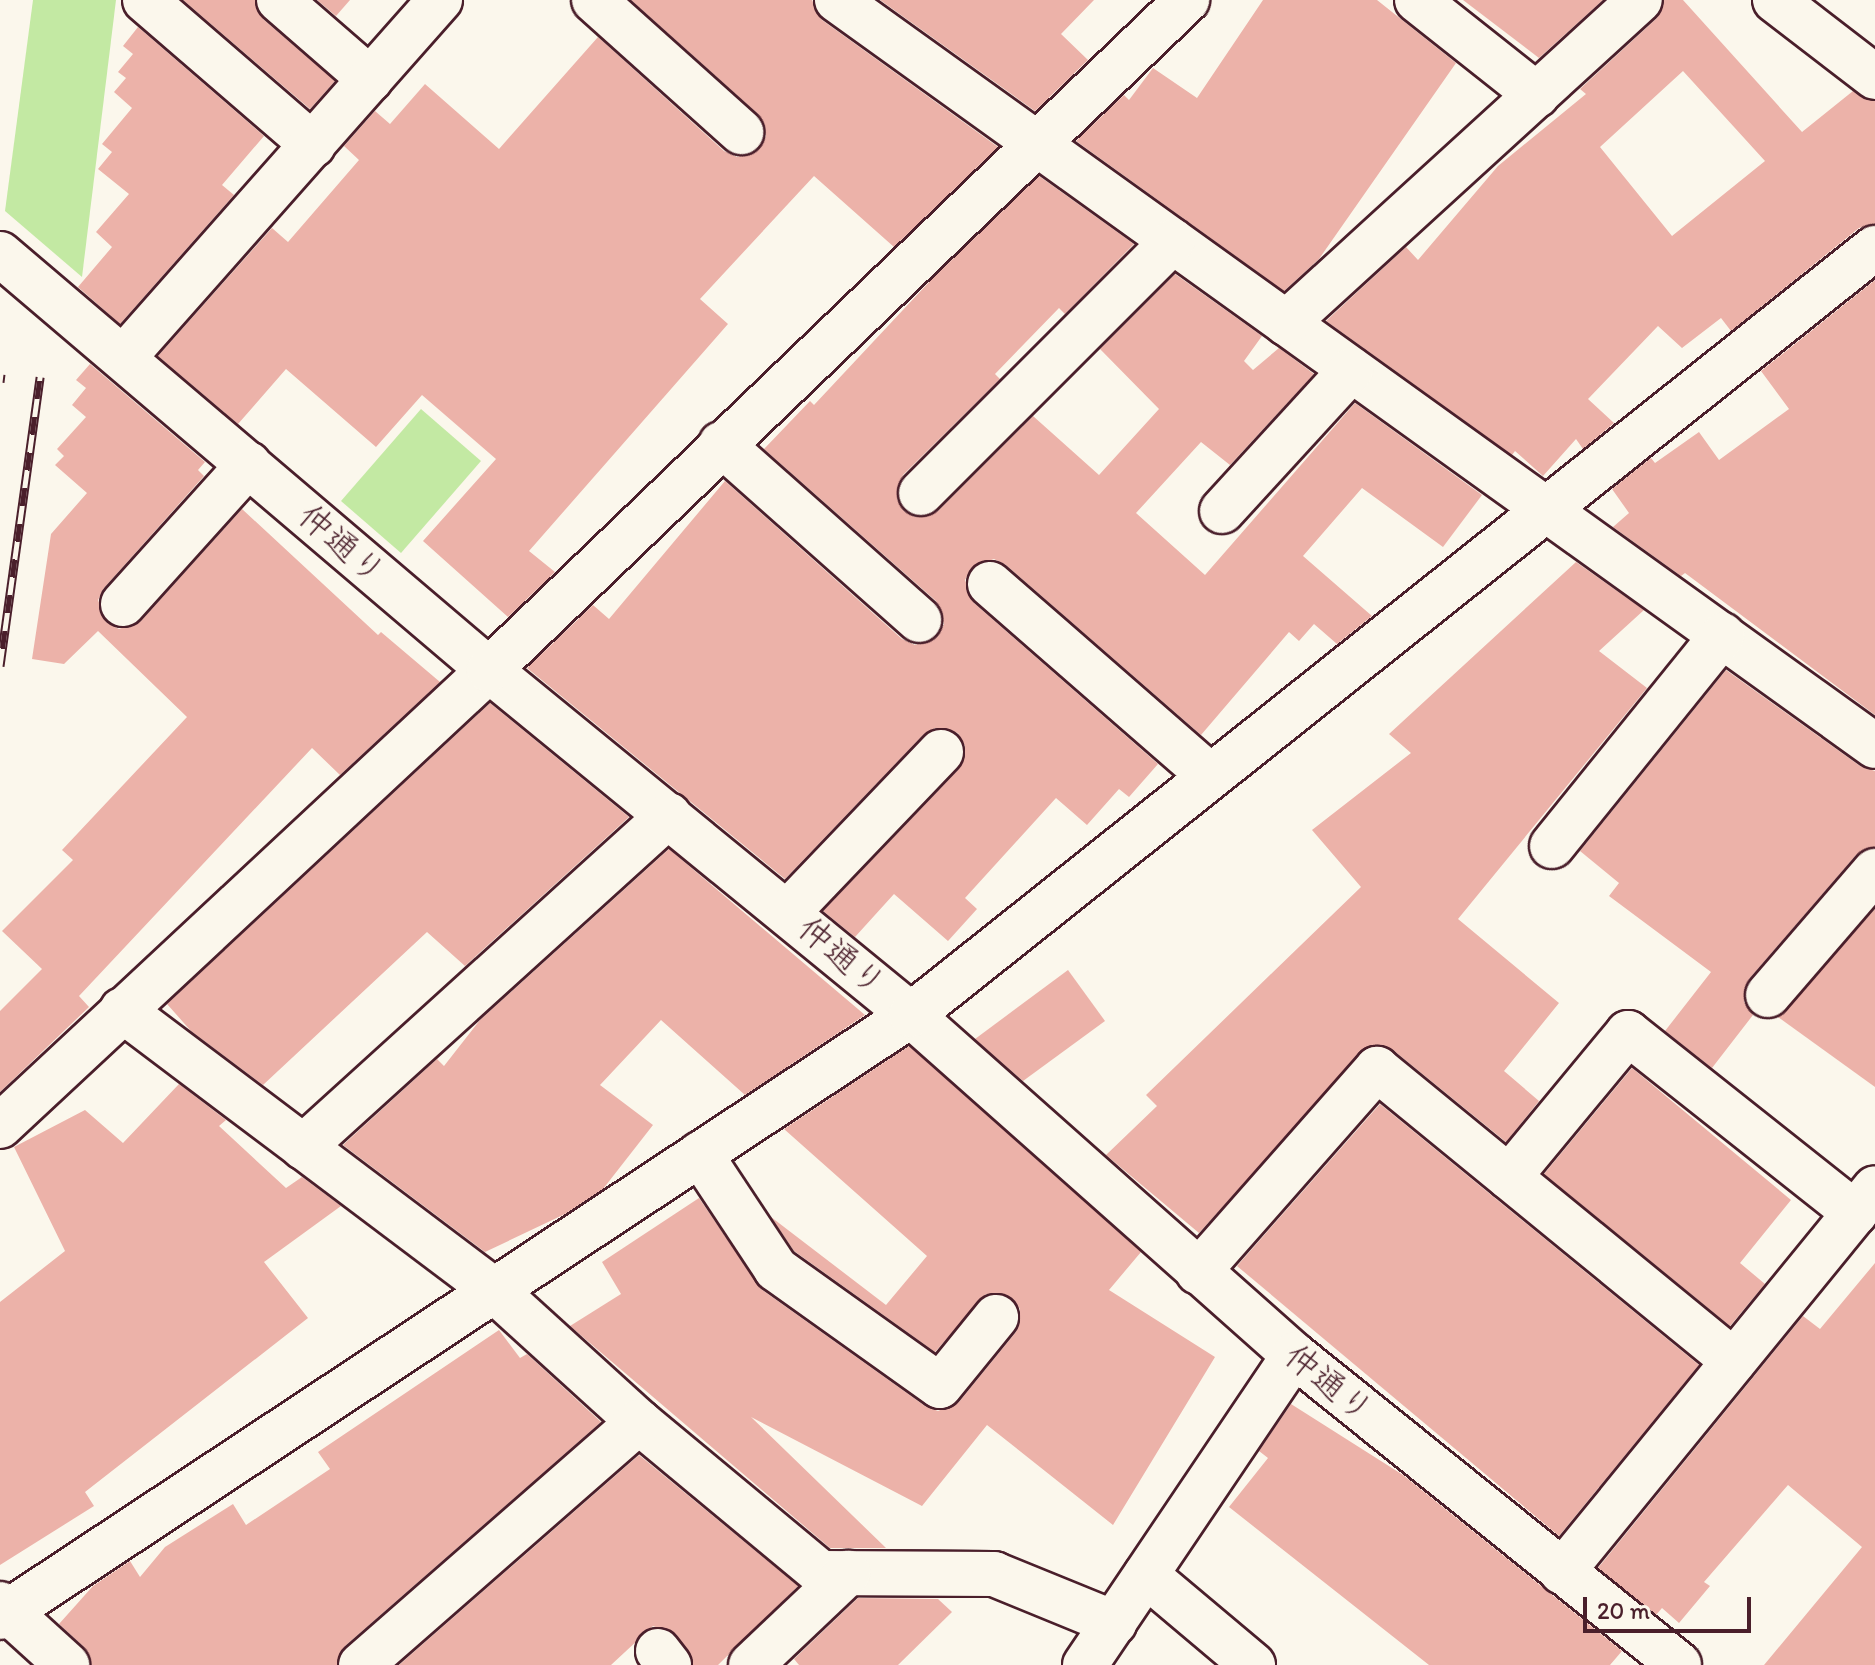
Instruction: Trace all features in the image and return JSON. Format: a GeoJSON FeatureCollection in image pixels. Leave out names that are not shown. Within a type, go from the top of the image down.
{"type":"FeatureCollection","features":[{"type":"Feature","properties":{"kind":"street"},"geometry":{"type":"LineString","coordinates":[[145,0],[313,145]]}},
{"type":"Feature","properties":{"kind":"street"},"geometry":{"type":"LineString","coordinates":[[279,0],[370,79]]}},
{"type":"Feature","properties":{"kind":"street"},"geometry":{"type":"LineString","coordinates":[[124,357],[440,0]]}},
{"type":"Feature","properties":{"kind":"street"},"geometry":{"type":"LineString","coordinates":[[594,0],[741,132]]}},
{"type":"Feature","properties":{"kind":"street"},"geometry":{"type":"LineString","coordinates":[[837,0],[1875,746]]}},
{"type":"Feature","properties":{"kind":"street"},"geometry":{"type":"LineString","coordinates":[[0,1126],[489,670],[1187,0]]}},
{"type":"Feature","properties":{"kind":"street"},"geometry":{"type":"LineString","coordinates":[[1417,0],[1537,95]]}},
{"type":"Feature","properties":{"kind":"street"},"geometry":{"type":"LineString","coordinates":[[1286,323],[1640,0]]}},
{"type":"Feature","properties":{"kind":"street"},"geometry":{"type":"LineString","coordinates":[[1775,0],[1875,77]]}},
{"type":"Feature","properties":{"kind":"street"},"geometry":{"type":"LineString","coordinates":[[921,493],[1173,241]]}},
{"type":"Feature","properties":{"kind":"street"},"geometry":{"type":"LineString","coordinates":[[67,1665],[3,1611],[495,1291],[911,1015],[1875,248]]}},
{"type":"Feature","properties":{"kind":"street","name":"仲通り"},"geometry":{"type":"LineString","coordinates":[[0,254],[489,670],[789,911],[911,1015],[1294,1355],[1679,1665]]}},
{"type":"Feature","properties":{"kind":"street"},"geometry":{"type":"LineString","coordinates":[[1222,511],[1351,370]]}},
{"type":"Feature","properties":{"kind":"street"},"geometry":{"type":"LineString","coordinates":[[721,444],[919,620]]}},
{"type":"Feature","properties":{"kind":"street"},"geometry":{"type":"LineString","coordinates":[[123,604],[249,464]]}},
{"type":"Feature","properties":{"kind":"street"},"geometry":{"type":"LineString","coordinates":[[990,584],[1209,775]]}},
{"type":"Feature","properties":{"kind":"street"},"geometry":{"type":"LineString","coordinates":[[1552,846],[1722,635]]}},
{"type":"Feature","properties":{"kind":"street"},"geometry":{"type":"LineString","coordinates":[[789,911],[941,752]]}},
{"type":"Feature","properties":{"kind":"street"},"geometry":{"type":"LineString","coordinates":[[303,1147],[669,815]]}},
{"type":"Feature","properties":{"kind":"street"},"geometry":{"type":"LineString","coordinates":[[1768,995],[1875,871]]}},
{"type":"Feature","properties":{"kind":"street"},"geometry":{"type":"LineString","coordinates":[[122,1010],[495,1291],[639,1422],[821,1573],[994,1574],[1114,1623]]}},
{"type":"Feature","properties":{"kind":"street"},"geometry":{"type":"LineString","coordinates":[[1509,1177],[1628,1033],[1865,1200],[1562,1572]]}},
{"type":"Feature","properties":{"kind":"street"},"geometry":{"type":"LineString","coordinates":[[1198,1272],[1377,1069],[1734,1361]]}},
{"type":"Feature","properties":{"kind":"street"},"geometry":{"type":"LineString","coordinates":[[700,1154],[776,1269],[940,1386],[996,1317]]}},
{"type":"Feature","properties":{"kind":"street"},"geometry":{"type":"LineString","coordinates":[[1085,1665],[1294,1355]]}},
{"type":"Feature","properties":{"kind":"street"},"geometry":{"type":"LineString","coordinates":[[361,1665],[639,1422]]}},
{"type":"Feature","properties":{"kind":"street"},"geometry":{"type":"LineString","coordinates":[[751,1665],[848,1573]]}},
{"type":"Feature","properties":{"kind":"street"},"geometry":{"type":"LineString","coordinates":[[1146,1575],[1253,1665]]}},
{"type":"Feature","properties":{"kind":"green space"},"geometry":{"type":"Polygon","coordinates":[[[33,0],[116,0],[82,277],[5,211],[33,0]]]}},
{"type":"Feature","properties":{"kind":"green space"},"geometry":{"type":"Polygon","coordinates":[[[421,409],[481,461],[401,553],[341,501],[421,409]]]}},
{"type":"Feature","properties":{"kind":"building"},"geometry":{"type":"Polygon","coordinates":[[[183,0],[255,0],[263,19],[335,81],[310,109],[183,0]]]}},
{"type":"Feature","properties":{"kind":"building"},"geometry":{"type":"Polygon","coordinates":[[[317,0],[350,0],[336,16],[317,0]]]}},
{"type":"Feature","properties":{"kind":"building"},"geometry":{"type":"Polygon","coordinates":[[[631,0],[812,0],[822,20],[998,147],[894,247],[814,176],[700,299],[728,324],[529,551],[555,572],[508,617],[423,541],[496,459],[422,395],[376,447],[286,369],[238,424],[158,356],[272,228],[288,242],[359,160],[344,146],[375,111],[390,124],[425,84],[499,149],[598,37],[724,151],[737,157],[759,149],[766,136],[758,114],[631,0]]]}},
{"type":"Feature","properties":{"kind":"building"},"geometry":{"type":"Polygon","coordinates":[[[880,0],[1094,0],[1061,34],[1088,60],[1035,111],[880,0]]]}},
{"type":"Feature","properties":{"kind":"building"},"geometry":{"type":"Polygon","coordinates":[[[1263,0],[1377,0],[1456,63],[1319,259],[1284,291],[1076,141],[1124,95],[1129,100],[1153,68],[1197,98],[1263,0]]]}},
{"type":"Feature","properties":{"kind":"building"},"geometry":{"type":"Polygon","coordinates":[[[1463,0],[1603,0],[1539,58],[1463,0]]]}},
{"type":"Feature","properties":{"kind":"building"},"geometry":{"type":"Polygon","coordinates":[[[1664,0],[1683,0],[1802,132],[1853,91],[1875,101],[1875,224],[1859,228],[1731,331],[1721,318],[1682,348],[1658,326],[1588,399],[1614,423],[1583,449],[1576,439],[1543,476],[1515,451],[1512,455],[1326,321],[1406,247],[1418,260],[1498,166],[1586,94],[1580,89],[1657,18],[1664,0]],[[1683,71],[1600,147],[1672,236],[1765,161],[1683,71]]]}},
{"type":"Feature","properties":{"kind":"building"},"geometry":{"type":"Polygon","coordinates":[[[138,27],[264,136],[222,185],[234,195],[120,324],[78,287],[112,247],[96,232],[129,194],[98,169],[112,152],[102,144],[132,108],[114,92],[126,78],[118,72],[133,54],[123,46],[138,27]]]}},
{"type":"Feature","properties":{"kind":"building"},"geometry":{"type":"Polygon","coordinates":[[[1039,176],[1134,244],[1065,314],[1059,308],[995,374],[1000,379],[903,475],[897,499],[904,511],[915,517],[938,511],[1033,416],[1099,475],[1159,409],[1100,349],[1175,274],[1262,336],[1244,361],[1253,370],[1279,348],[1314,374],[1230,465],[1201,442],[1136,513],[1205,575],[1355,403],[1482,495],[1443,547],[1362,488],[1303,556],[1372,616],[1337,644],[1314,624],[1299,641],[1289,632],[1201,735],[1006,565],[994,559],[972,567],[965,580],[974,603],[1158,764],[1129,797],[1119,789],[1087,825],[1056,798],[965,898],[977,909],[948,941],[894,894],[855,937],[823,911],[959,769],[965,746],[958,733],[935,728],[923,735],[785,879],[527,668],[593,605],[609,619],[725,481],[902,639],[915,645],[937,637],[944,624],[936,601],[764,449],[810,401],[814,405],[931,280],[1039,176]]]}},
{"type":"Feature","properties":{"kind":"building"},"geometry":{"type":"Polygon","coordinates":[[[1875,280],[1875,715],[1685,573],[1681,576],[1613,527],[1629,513],[1612,489],[1651,458],[1655,463],[1699,432],[1719,460],[1789,409],[1761,371],[1875,280]]]}},
{"type":"Feature","properties":{"kind":"building"},"geometry":{"type":"Polygon","coordinates":[[[90,364],[205,462],[198,470],[204,476],[104,588],[98,600],[106,622],[119,629],[141,621],[242,509],[378,635],[381,632],[440,682],[340,775],[312,748],[79,996],[89,1007],[0,1092],[0,1011],[42,969],[2,931],[73,860],[62,850],[187,717],[98,631],[64,664],[32,659],[51,534],[87,493],[55,465],[64,456],[57,449],[86,417],[72,405],[86,388],[76,380],[90,364]]]}},
{"type":"Feature","properties":{"kind":"building"},"geometry":{"type":"Polygon","coordinates":[[[1576,562],[1644,610],[1599,651],[1647,688],[1458,919],[1559,1003],[1504,1071],[1539,1101],[1506,1142],[1393,1050],[1368,1046],[1199,1233],[1106,1155],[1157,1106],[1146,1095],[1361,887],[1312,830],[1411,753],[1389,734],[1576,562]]]}},
{"type":"Feature","properties":{"kind":"building"},"geometry":{"type":"Polygon","coordinates":[[[1726,670],[1860,766],[1875,771],[1875,847],[1856,855],[1749,979],[1744,1002],[1753,1015],[1712,1068],[1665,1031],[1711,972],[1609,896],[1619,883],[1580,851],[1726,670]]]}},
{"type":"Feature","properties":{"kind":"building"},"geometry":{"type":"Polygon","coordinates":[[[490,703],[629,817],[465,966],[427,932],[263,1085],[191,1031],[167,1004],[490,703]]]}},
{"type":"Feature","properties":{"kind":"building"},"geometry":{"type":"Polygon","coordinates":[[[669,849],[865,1015],[745,1095],[661,1020],[600,1085],[653,1125],[603,1189],[565,1214],[485,1252],[343,1145],[437,1059],[444,1066],[480,1020],[669,849]]]}},
{"type":"Feature","properties":{"kind":"building"},"geometry":{"type":"Polygon","coordinates":[[[1875,909],[1875,1087],[1778,1017],[1875,909]]]}},
{"type":"Feature","properties":{"kind":"building"},"geometry":{"type":"Polygon","coordinates":[[[1068,970],[1105,1021],[1023,1081],[975,1039],[1068,970]]]}},
{"type":"Feature","properties":{"kind":"building"},"geometry":{"type":"Polygon","coordinates":[[[909,1046],[1141,1252],[1109,1290],[1215,1357],[1113,1525],[987,1425],[922,1506],[751,1417],[886,1548],[830,1548],[570,1326],[621,1294],[602,1262],[699,1198],[761,1289],[925,1406],[938,1411],[959,1402],[1016,1332],[1020,1309],[1012,1298],[986,1294],[935,1352],[794,1251],[771,1217],[886,1305],[927,1256],[784,1129],[909,1046]]]}},
{"type":"Feature","properties":{"kind":"building"},"geometry":{"type":"Polygon","coordinates":[[[1632,1068],[1791,1200],[1740,1263],[1765,1284],[1730,1326],[1544,1174],[1632,1068]]]}},
{"type":"Feature","properties":{"kind":"building"},"geometry":{"type":"Polygon","coordinates":[[[179,1084],[226,1120],[219,1126],[286,1188],[302,1177],[341,1206],[264,1262],[308,1318],[85,1492],[94,1506],[0,1565],[0,1302],[65,1251],[14,1147],[85,1110],[123,1143],[179,1084]]]}},
{"type":"Feature","properties":{"kind":"building"},"geometry":{"type":"Polygon","coordinates":[[[1380,1104],[1699,1365],[1559,1536],[1237,1266],[1380,1104]]]}},
{"type":"Feature","properties":{"kind":"building"},"geometry":{"type":"Polygon","coordinates":[[[1875,1263],[1875,1665],[1764,1665],[1862,1547],[1788,1485],[1704,1582],[1710,1586],[1679,1623],[1662,1608],[1656,1615],[1598,1568],[1803,1316],[1820,1329],[1875,1263]]]}},
{"type":"Feature","properties":{"kind":"building"},"geometry":{"type":"Polygon","coordinates":[[[499,1330],[520,1358],[527,1354],[601,1422],[345,1646],[337,1665],[91,1665],[84,1647],[59,1624],[93,1586],[130,1561],[140,1577],[165,1547],[233,1504],[246,1525],[330,1469],[318,1452],[499,1330]]]}},
{"type":"Feature","properties":{"kind":"building"},"geometry":{"type":"Polygon","coordinates":[[[1291,1404],[1403,1475],[1622,1651],[1610,1665],[1429,1665],[1229,1507],[1268,1458],[1259,1451],[1291,1404]]]}},
{"type":"Feature","properties":{"kind":"building"},"geometry":{"type":"Polygon","coordinates":[[[639,1455],[798,1586],[718,1665],[693,1665],[677,1635],[653,1626],[611,1665],[399,1665],[639,1455]]]}},
{"type":"Feature","properties":{"kind":"building"},"geometry":{"type":"Polygon","coordinates":[[[858,1598],[938,1599],[952,1612],[898,1665],[799,1665],[794,1659],[858,1598]]]}},
{"type":"Feature","properties":{"kind":"railway"},"geometry":{"type":"LineString","coordinates":[[0,382],[1,374]]}},
{"type":"Feature","properties":{"kind":"railway"},"geometry":{"type":"LineString","coordinates":[[0,666],[40,377]]}}]}
